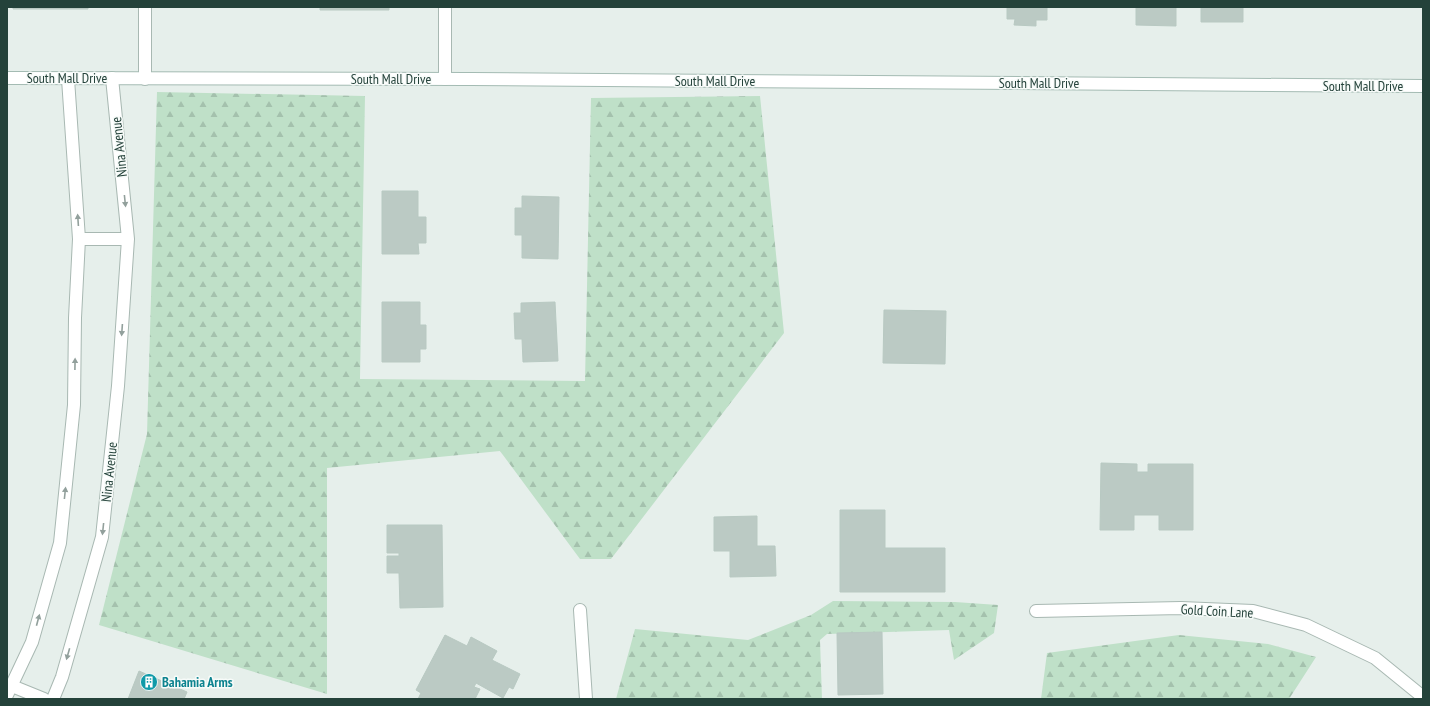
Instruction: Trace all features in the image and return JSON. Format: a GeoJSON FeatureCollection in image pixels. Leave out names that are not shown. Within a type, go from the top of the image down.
{"type":"FeatureCollection","features":[{"type":"Feature","properties":{"kind":"street"},"geometry":{"type":"LineString","coordinates":[[145,7],[145,79]]}},
{"type":"Feature","properties":{"kind":"street"},"geometry":{"type":"LineString","coordinates":[[445,7],[445,79]]}},
{"type":"Feature","properties":{"kind":"street","name":"South Mall Drive"},"geometry":{"type":"LineString","coordinates":[[7,78],[445,79],[1423,86]]}},
{"type":"Feature","properties":{"kind":"street","name":"Nina Avenue"},"geometry":{"type":"LineString","coordinates":[[53,699],[62,677],[102,537],[118,386],[128,239],[112,78]]}},
{"type":"Feature","properties":{"kind":"street"},"geometry":{"type":"LineString","coordinates":[[44,699],[10,690],[32,642],[60,543],[74,405],[75,318],[79,239],[68,79]]}},
{"type":"Feature","properties":{"kind":"street"},"geometry":{"type":"LineString","coordinates":[[79,239],[128,239]]}},
{"type":"Feature","properties":{"kind":"street","name":"Gold Coin Lane"},"geometry":{"type":"LineString","coordinates":[[1036,611],[1181,608],[1253,611],[1306,625],[1375,658],[1423,697]]}},
{"type":"Feature","properties":{"kind":"street"},"geometry":{"type":"LineString","coordinates":[[580,610],[586,699]]}},
{"type":"Feature","properties":{"kind":"green space"},"geometry":{"type":"Polygon","coordinates":[[[157,92],[365,96],[360,379],[585,381],[591,98],[760,96],[784,333],[611,559],[580,559],[500,451],[327,468],[327,694],[99,625],[147,434],[157,92]]]}},
{"type":"Feature","properties":{"kind":"green space"},"geometry":{"type":"Polygon","coordinates":[[[833,601],[955,602],[998,605],[994,633],[954,660],[949,630],[827,634],[820,640],[822,699],[616,699],[635,629],[748,640],[811,615],[833,601]]]}},
{"type":"Feature","properties":{"kind":"green space"},"geometry":{"type":"Polygon","coordinates":[[[1179,635],[1268,644],[1316,657],[1289,699],[1041,699],[1047,653],[1179,635]]]}},
{"type":"Feature","properties":{"kind":"building"},"geometry":{"type":"Polygon","coordinates":[[[13,7],[88,7],[88,9],[13,9],[13,7]]]}},
{"type":"Feature","properties":{"kind":"building"},"geometry":{"type":"Polygon","coordinates":[[[320,7],[389,7],[389,10],[320,10],[320,7]]]}},
{"type":"Feature","properties":{"kind":"building"},"geometry":{"type":"Polygon","coordinates":[[[1007,7],[1047,7],[1047,20],[1036,20],[1036,26],[1014,25],[1015,19],[1007,19],[1007,7]]]}},
{"type":"Feature","properties":{"kind":"building"},"geometry":{"type":"Polygon","coordinates":[[[1136,7],[1176,7],[1176,26],[1136,25],[1136,7]]]}},
{"type":"Feature","properties":{"kind":"building"},"geometry":{"type":"Polygon","coordinates":[[[1201,7],[1243,7],[1243,22],[1201,22],[1201,7]]]}},
{"type":"Feature","properties":{"kind":"building"},"geometry":{"type":"Polygon","coordinates":[[[382,191],[418,191],[418,217],[426,217],[426,243],[418,243],[419,254],[382,254],[382,191]]]}},
{"type":"Feature","properties":{"kind":"building"},"geometry":{"type":"Polygon","coordinates":[[[522,196],[559,197],[558,259],[522,258],[522,235],[515,235],[515,208],[522,208],[522,196]]]}},
{"type":"Feature","properties":{"kind":"building"},"geometry":{"type":"Polygon","coordinates":[[[382,302],[420,302],[420,325],[426,325],[426,349],[420,349],[420,362],[382,362],[382,302]]]}},
{"type":"Feature","properties":{"kind":"building"},"geometry":{"type":"Polygon","coordinates":[[[555,302],[558,361],[523,362],[522,339],[515,339],[514,313],[521,313],[521,303],[555,302]]]}},
{"type":"Feature","properties":{"kind":"building"},"geometry":{"type":"Polygon","coordinates":[[[884,310],[946,311],[945,364],[883,363],[884,310]]]}},
{"type":"Feature","properties":{"kind":"building"},"geometry":{"type":"Polygon","coordinates":[[[1101,463],[1137,464],[1137,472],[1148,472],[1148,464],[1193,464],[1193,530],[1159,530],[1159,515],[1134,515],[1134,530],[1100,530],[1101,463]]]}},
{"type":"Feature","properties":{"kind":"building"},"geometry":{"type":"Polygon","coordinates":[[[840,510],[885,510],[885,548],[945,548],[945,592],[840,592],[840,510]]]}},
{"type":"Feature","properties":{"kind":"building"},"geometry":{"type":"Polygon","coordinates":[[[757,516],[757,546],[775,546],[776,576],[730,577],[730,551],[714,551],[714,517],[757,516]]]}},
{"type":"Feature","properties":{"kind":"building"},"geometry":{"type":"Polygon","coordinates":[[[387,525],[442,525],[443,607],[400,608],[399,573],[387,573],[387,556],[399,556],[399,553],[387,553],[387,525]]]}},
{"type":"Feature","properties":{"kind":"building"},"geometry":{"type":"Polygon","coordinates":[[[882,632],[883,694],[838,695],[837,633],[882,632]]]}},
{"type":"Feature","properties":{"kind":"building"},"geometry":{"type":"Polygon","coordinates":[[[445,635],[467,646],[471,637],[497,651],[492,660],[520,674],[513,689],[509,687],[503,698],[476,683],[474,687],[480,689],[475,699],[418,699],[421,693],[416,690],[445,635]]]}},
{"type":"Feature","properties":{"kind":"building","name":"Bahamia Arms"},"geometry":{"type":"Polygon","coordinates":[[[139,671],[187,692],[184,699],[128,699],[139,671]]]}},
{"type":"Feature","properties":{"kind":"place","name":"Bahamia Arms"},"geometry":{"type":"Point","coordinates":[149,682]}}]}
